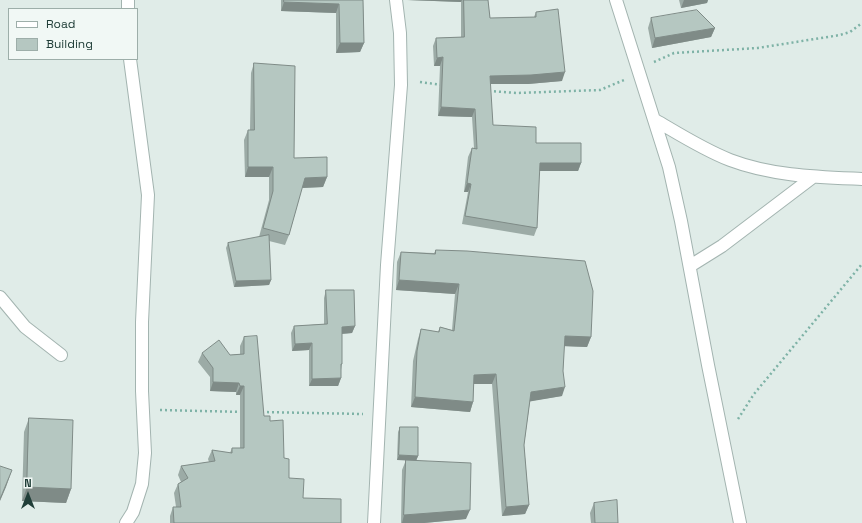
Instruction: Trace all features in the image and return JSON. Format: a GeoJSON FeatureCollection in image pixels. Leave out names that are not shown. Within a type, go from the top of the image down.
{"type":"FeatureCollection","features":[{"type":"Feature","properties":{"kind":"street"},"geometry":{"type":"LineString","coordinates":[[374,523],[387,265],[401,79],[400,33],[396,0]]}},
{"type":"Feature","properties":{"kind":"street"},"geometry":{"type":"LineString","coordinates":[[616,0],[669,167],[690,266],[738,521]]}},
{"type":"Feature","properties":{"kind":"street"},"geometry":{"type":"LineString","coordinates":[[126,523],[133,512],[142,484],[145,452],[142,322],[148,195],[130,60]]}},
{"type":"Feature","properties":{"kind":"street"},"geometry":{"type":"LineString","coordinates":[[655,120],[703,148],[731,160],[762,169],[813,177],[862,179]]}},
{"type":"Feature","properties":{"kind":"street"},"geometry":{"type":"LineString","coordinates":[[690,266],[722,246],[813,177]]}},
{"type":"Feature","properties":{"kind":"street"},"geometry":{"type":"LineString","coordinates":[[0,297],[25,327],[61,355]]}},
{"type":"Feature","properties":{"kind":"path"},"geometry":{"type":"LineString","coordinates":[[484,91],[517,93],[600,90],[639,74],[660,58],[674,53],[758,48],[850,32],[862,23]]}},
{"type":"Feature","properties":{"kind":"path"},"geometry":{"type":"LineString","coordinates":[[401,79],[445,86]]}},
{"type":"Feature","properties":{"kind":"path"},"geometry":{"type":"LineString","coordinates":[[724,441],[754,394],[862,264]]}},
{"type":"Feature","properties":{"kind":"path"},"geometry":{"type":"LineString","coordinates":[[143,410],[245,412]]}},
{"type":"Feature","properties":{"kind":"path"},"geometry":{"type":"LineString","coordinates":[[261,412],[379,414]]}},
{"type":"Feature","properties":{"kind":"building"},"geometry":{"type":"Polygon","coordinates":[[[284,0],[363,0],[364,43],[340,43],[339,4],[284,2],[284,0]]]}},
{"type":"Feature","properties":{"kind":"building"},"geometry":{"type":"Polygon","coordinates":[[[464,0],[488,0],[490,18],[536,17],[536,12],[558,9],[565,72],[490,76],[493,125],[536,127],[536,143],[581,143],[581,163],[540,163],[537,228],[465,216],[471,184],[467,183],[472,148],[477,149],[475,109],[441,107],[443,57],[437,58],[436,38],[464,37],[464,0]]]}},
{"type":"Feature","properties":{"kind":"building"},"geometry":{"type":"Polygon","coordinates":[[[697,10],[715,28],[655,38],[651,18],[697,10]]]}},
{"type":"Feature","properties":{"kind":"building"},"geometry":{"type":"Polygon","coordinates":[[[254,63],[295,66],[294,158],[327,157],[327,177],[305,178],[289,235],[263,228],[273,191],[273,167],[248,167],[248,130],[254,130],[254,63]]]}},
{"type":"Feature","properties":{"kind":"building"},"geometry":{"type":"Polygon","coordinates":[[[269,235],[271,280],[236,281],[228,243],[269,235]]]}},
{"type":"Feature","properties":{"kind":"building"},"geometry":{"type":"Polygon","coordinates":[[[436,250],[467,251],[585,261],[593,291],[591,337],[565,336],[563,371],[565,387],[531,392],[524,445],[529,505],[506,507],[496,374],[474,375],[473,402],[415,397],[417,351],[421,329],[439,332],[440,327],[454,331],[459,284],[399,280],[401,252],[435,254],[436,250]]]}},
{"type":"Feature","properties":{"kind":"building"},"geometry":{"type":"Polygon","coordinates":[[[326,290],[354,290],[355,326],[342,327],[341,378],[312,379],[312,343],[295,344],[294,326],[327,324],[326,290]]]}},
{"type":"Feature","properties":{"kind":"building"},"geometry":{"type":"Polygon","coordinates":[[[257,336],[264,416],[270,416],[270,421],[283,420],[284,458],[289,459],[289,478],[304,479],[303,498],[341,499],[341,523],[174,523],[173,507],[181,507],[178,484],[188,478],[181,466],[215,461],[212,450],[232,453],[232,448],[244,448],[244,386],[240,386],[239,383],[213,382],[213,368],[202,353],[219,340],[230,355],[244,354],[244,337],[257,336]]]}},
{"type":"Feature","properties":{"kind":"building"},"geometry":{"type":"Polygon","coordinates":[[[29,418],[73,420],[71,489],[27,487],[29,418]]]}},
{"type":"Feature","properties":{"kind":"building"},"geometry":{"type":"Polygon","coordinates":[[[400,427],[418,427],[418,456],[399,455],[400,427]]]}},
{"type":"Feature","properties":{"kind":"building"},"geometry":{"type":"Polygon","coordinates":[[[406,460],[471,463],[470,510],[404,515],[406,460]]]}},
{"type":"Feature","properties":{"kind":"building"},"geometry":{"type":"Polygon","coordinates":[[[0,466],[12,470],[0,499],[0,466]]]}},
{"type":"Feature","properties":{"kind":"building"},"geometry":{"type":"Polygon","coordinates":[[[617,500],[618,523],[595,523],[594,503],[617,500]]]}}]}
